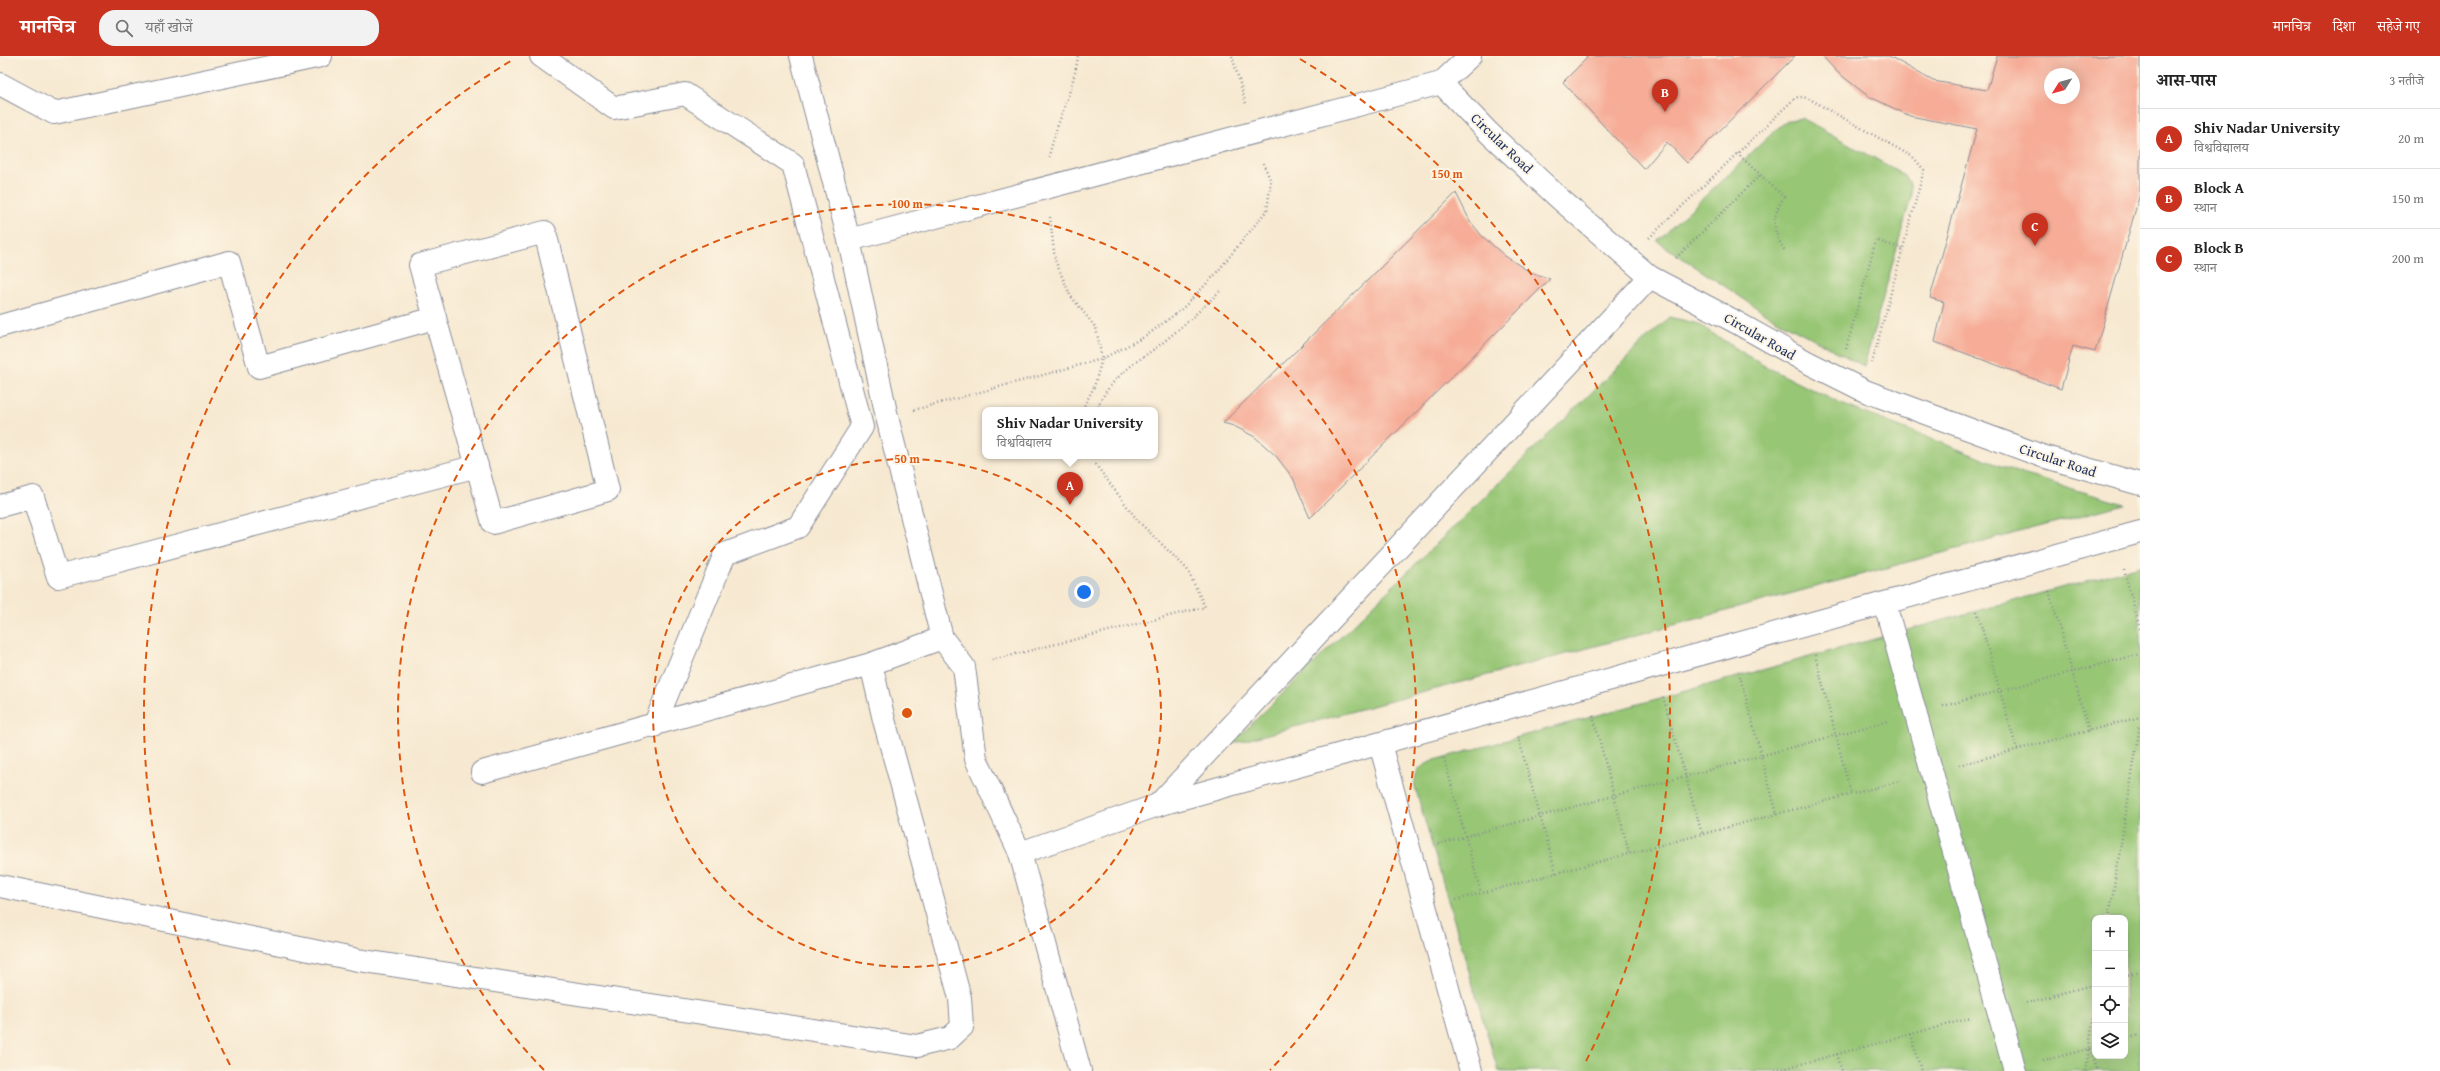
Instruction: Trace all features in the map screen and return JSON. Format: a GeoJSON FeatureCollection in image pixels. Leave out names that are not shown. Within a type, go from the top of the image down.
{"type":"FeatureCollection","features":[{"type":"Feature","properties":{"kind":"street"},"geometry":{"type":"LineString","coordinates":[[0,84],[54,113],[320,56]]}},
{"type":"Feature","properties":{"kind":"street"},"geometry":{"type":"LineString","coordinates":[[541,56],[614,108],[685,94],[793,164],[862,427],[798,527],[725,554],[654,726]]}},
{"type":"Feature","properties":{"kind":"street"},"geometry":{"type":"LineString","coordinates":[[801,56],[849,240],[887,417],[942,638],[964,667],[976,759],[1020,853],[1080,1071]]}},
{"type":"Feature","properties":{"kind":"street"},"geometry":{"type":"LineString","coordinates":[[849,240],[1441,83],[1470,56]]}},
{"type":"Feature","properties":{"kind":"street","name":"Circular Road"},"geometry":{"type":"LineString","coordinates":[[1441,83],[1489,132],[1544,184],[1650,277],[1732,320],[1807,362],[1865,391],[2042,456],[2140,484]]}},
{"type":"Feature","properties":{"kind":"street"},"geometry":{"type":"LineString","coordinates":[[545,232],[608,490],[493,523],[477,466],[420,265],[545,232]]}},
{"type":"Feature","properties":{"kind":"street"},"geometry":{"type":"LineString","coordinates":[[0,326],[229,262],[259,367],[435,318]]}},
{"type":"Feature","properties":{"kind":"street"},"geometry":{"type":"LineString","coordinates":[[1158,805],[1650,277]]}},
{"type":"Feature","properties":{"kind":"street"},"geometry":{"type":"LineString","coordinates":[[0,506],[33,497],[58,577],[477,466]]}},
{"type":"Feature","properties":{"kind":"street"},"geometry":{"type":"LineString","coordinates":[[1020,853],[1158,805],[2140,532]]}},
{"type":"Feature","properties":{"kind":"street"},"geometry":{"type":"LineString","coordinates":[[1885,604],[2014,1070]]}},
{"type":"Feature","properties":{"kind":"street"},"geometry":{"type":"LineString","coordinates":[[482,772],[654,726],[871,664],[942,638]]}},
{"type":"Feature","properties":{"kind":"street"},"geometry":{"type":"LineString","coordinates":[[0,886],[358,960],[917,1046],[950,1038],[962,1027],[960,998],[886,728],[871,664]]}},
{"type":"Feature","properties":{"kind":"street"},"geometry":{"type":"LineString","coordinates":[[1380,744],[1471,1071]]}},
{"type":"Feature","properties":{"kind":"path"},"geometry":{"type":"LineString","coordinates":[[1078,56],[1076,68],[1054,132],[1048,158],[1057,186],[1049,204],[1055,260],[1070,295],[1096,328],[1102,358],[1094,387],[1084,407]]}},
{"type":"Feature","properties":{"kind":"path"},"geometry":{"type":"LineString","coordinates":[[887,417],[1011,385],[1102,358],[1146,336],[1182,309],[1214,276],[1267,210],[1271,181],[1260,156],[1232,56]]}},
{"type":"Feature","properties":{"kind":"path"},"geometry":{"type":"LineString","coordinates":[[1629,257],[1785,106],[1800,96],[1820,105],[1913,157],[1924,170],[1865,391]]}},
{"type":"Feature","properties":{"kind":"path"},"geometry":{"type":"LineString","coordinates":[[1737,153],[1784,197],[1774,218],[1774,230],[1785,251]]}},
{"type":"Feature","properties":{"kind":"path"},"geometry":{"type":"LineString","coordinates":[[1673,261],[1760,174]]}},
{"type":"Feature","properties":{"kind":"path"},"geometry":{"type":"LineString","coordinates":[[1845,354],[1876,240],[1903,249]]}},
{"type":"Feature","properties":{"kind":"path"},"geometry":{"type":"LineString","coordinates":[[1097,407],[1100,400],[1122,371],[1193,318],[1220,291]]}},
{"type":"Feature","properties":{"kind":"path"},"geometry":{"type":"LineString","coordinates":[[964,667],[1205,607],[1187,569],[1138,521],[1096,465],[1095,459]]}},
{"type":"Feature","properties":{"kind":"path"},"geometry":{"type":"LineString","coordinates":[[2124,570],[2140,628]]}},
{"type":"Feature","properties":{"kind":"path"},"geometry":{"type":"LineString","coordinates":[[2049,591],[2089,731]]}},
{"type":"Feature","properties":{"kind":"path"},"geometry":{"type":"LineString","coordinates":[[1977,611],[2017,750]]}},
{"type":"Feature","properties":{"kind":"path"},"geometry":{"type":"LineString","coordinates":[[1410,852],[2140,654]]}},
{"type":"Feature","properties":{"kind":"path"},"geometry":{"type":"LineString","coordinates":[[1815,655],[1852,794]]}},
{"type":"Feature","properties":{"kind":"path"},"geometry":{"type":"LineString","coordinates":[[1740,676],[1777,814]]}},
{"type":"Feature","properties":{"kind":"path"},"geometry":{"type":"LineString","coordinates":[[1662,697],[1702,834]]}},
{"type":"Feature","properties":{"kind":"path"},"geometry":{"type":"LineString","coordinates":[[1593,716],[1629,853]]}},
{"type":"Feature","properties":{"kind":"path"},"geometry":{"type":"LineString","coordinates":[[1456,900],[2140,717]]}},
{"type":"Feature","properties":{"kind":"path"},"geometry":{"type":"LineString","coordinates":[[2109,915],[2140,724]]}},
{"type":"Feature","properties":{"kind":"path"},"geometry":{"type":"LineString","coordinates":[[1518,737],[1556,874]]}},
{"type":"Feature","properties":{"kind":"path"},"geometry":{"type":"LineString","coordinates":[[1444,758],[1481,893]]}},
{"type":"Feature","properties":{"kind":"path"},"geometry":{"type":"LineString","coordinates":[[2128,975],[2140,972]]}},
{"type":"Feature","properties":{"kind":"path"},"geometry":{"type":"LineString","coordinates":[[1775,1071],[2092,985]]}},
{"type":"Feature","properties":{"kind":"path"},"geometry":{"type":"LineString","coordinates":[[2085,1071],[2093,1023]]}},
{"type":"Feature","properties":{"kind":"path"},"geometry":{"type":"LineString","coordinates":[[1911,1034],[1921,1071]]}},
{"type":"Feature","properties":{"kind":"path"},"geometry":{"type":"LineString","coordinates":[[2128,1038],[2140,1034]]}},
{"type":"Feature","properties":{"kind":"path"},"geometry":{"type":"LineString","coordinates":[[2089,1048],[2096,1071]]}},
{"type":"Feature","properties":{"kind":"path"},"geometry":{"type":"LineString","coordinates":[[2014,1070],[2092,1048]]}},
{"type":"Feature","properties":{"kind":"path"},"geometry":{"type":"LineString","coordinates":[[1837,1054],[1842,1071]]}},
{"type":"Feature","properties":{"kind":"green space"},"geometry":{"type":"Polygon","coordinates":[[[1802,118],[1905,175],[1910,184],[1911,197],[1864,366],[1766,314],[1657,241],[1780,126],[1789,120],[1802,118]]]}},
{"type":"Feature","properties":{"kind":"green space"},"geometry":{"type":"Polygon","coordinates":[[[1669,317],[1696,323],[1761,364],[1839,403],[2019,473],[2124,504],[1231,744],[1669,317]]]}},
{"type":"Feature","properties":{"kind":"green space"},"geometry":{"type":"Polygon","coordinates":[[[2140,566],[2140,1071],[1498,1071],[1415,787],[1417,773],[1425,764],[2140,566]]]}},
{"type":"Feature","properties":{"kind":"building"},"geometry":{"type":"Polygon","coordinates":[[[1586,56],[1795,56],[1687,163],[1667,142],[1644,169],[1563,82],[1587,58],[1586,56]]]}},
{"type":"Feature","properties":{"kind":"building"},"geometry":{"type":"Polygon","coordinates":[[[1822,56],[1889,56],[1933,81],[1987,90],[1997,56],[2140,56],[2140,194],[2095,352],[2073,346],[2061,389],[1935,342],[1944,302],[1930,298],[1977,129],[1910,116],[1868,96],[1837,72],[1822,56]]]}},
{"type":"Feature","properties":{"kind":"building"},"geometry":{"type":"Polygon","coordinates":[[[1456,193],[1470,221],[1482,236],[1505,256],[1528,271],[1550,279],[1310,518],[1293,478],[1276,456],[1255,437],[1234,426],[1223,423],[1456,193]]]}},
{"type":"Feature","properties":{"kind":"place","name":"Block A"},"geometry":{"type":"Point","coordinates":[1665,112]}},
{"type":"Feature","properties":{"kind":"place","name":"Block B"},"geometry":{"type":"Point","coordinates":[2035,246]}},
{"type":"Feature","properties":{"kind":"place","name":"Shiv Nadar University"},"geometry":{"type":"Point","coordinates":[1070,505]}}]}
